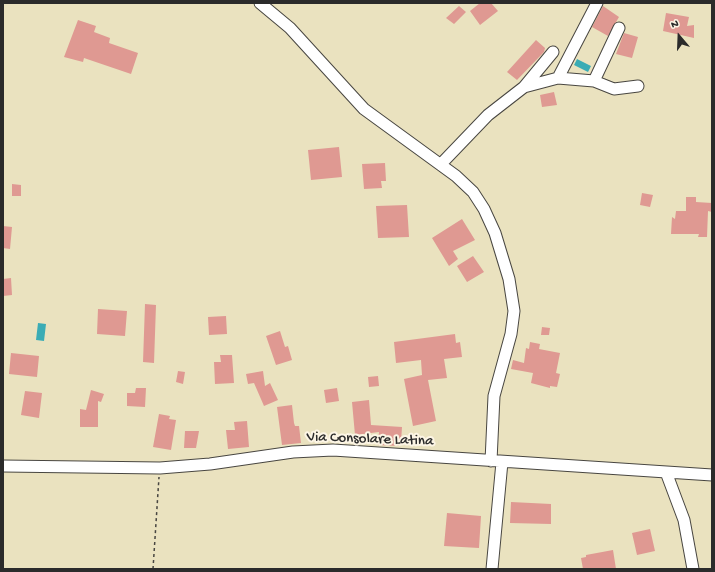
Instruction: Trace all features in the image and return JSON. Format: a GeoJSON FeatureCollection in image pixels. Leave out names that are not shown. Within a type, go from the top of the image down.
{"type":"FeatureCollection","features":[{"type":"Feature","properties":{"kind":"street"},"geometry":{"type":"LineString","coordinates":[[260,3],[290,28],[364,109],[441,164],[462,181],[481,204],[496,237],[512,294],[514,314],[493,405],[497,461],[492,569]]}},
{"type":"Feature","properties":{"kind":"street"},"geometry":{"type":"LineString","coordinates":[[558,78],[597,3]]}},
{"type":"Feature","properties":{"kind":"street"},"geometry":{"type":"LineString","coordinates":[[594,82],[619,28]]}},
{"type":"Feature","properties":{"kind":"street"},"geometry":{"type":"LineString","coordinates":[[441,164],[488,115],[524,87],[553,52]]}},
{"type":"Feature","properties":{"kind":"street"},"geometry":{"type":"LineString","coordinates":[[524,87],[558,78],[594,82],[614,89],[638,86]]}},
{"type":"Feature","properties":{"kind":"street","name":"Via Consolare Latina"},"geometry":{"type":"LineString","coordinates":[[3,466],[160,468],[210,464],[315,450],[712,475]]}},
{"type":"Feature","properties":{"kind":"street"},"geometry":{"type":"LineString","coordinates":[[666,472],[684,520],[692,569]]}},
{"type":"Feature","properties":{"kind":"path"},"geometry":{"type":"LineString","coordinates":[[153,569],[160,468]]}},
{"type":"Feature","properties":{"kind":"water"},"geometry":{"type":"Polygon","coordinates":[[[577,59],[591,66],[588,72],[574,65],[577,59]]]}},
{"type":"Feature","properties":{"kind":"water"},"geometry":{"type":"Polygon","coordinates":[[[38,323],[46,324],[44,341],[36,340],[38,323]]]}},
{"type":"Feature","properties":{"kind":"building"},"geometry":{"type":"Polygon","coordinates":[[[480,3],[491,3],[498,11],[480,25],[470,11],[480,3]]]}},
{"type":"Feature","properties":{"kind":"building"},"geometry":{"type":"Polygon","coordinates":[[[459,6],[466,12],[454,24],[446,18],[459,6]]]}},
{"type":"Feature","properties":{"kind":"building"},"geometry":{"type":"Polygon","coordinates":[[[603,6],[619,17],[608,36],[592,27],[603,6]]]}},
{"type":"Feature","properties":{"kind":"building"},"geometry":{"type":"Polygon","coordinates":[[[666,13],[689,17],[687,26],[694,25],[694,38],[663,31],[666,13]]]}},
{"type":"Feature","properties":{"kind":"building"},"geometry":{"type":"Polygon","coordinates":[[[78,20],[96,26],[94,32],[110,38],[109,43],[138,53],[131,74],[84,58],[83,62],[64,57],[78,20]]]}},
{"type":"Feature","properties":{"kind":"building"},"geometry":{"type":"Polygon","coordinates":[[[624,33],[638,37],[632,58],[616,54],[624,33]]]}},
{"type":"Feature","properties":{"kind":"building"},"geometry":{"type":"Polygon","coordinates":[[[536,40],[545,48],[544,52],[517,80],[507,72],[536,40]]]}},
{"type":"Feature","properties":{"kind":"building"},"geometry":{"type":"Polygon","coordinates":[[[554,92],[557,105],[542,107],[540,95],[554,92]]]}},
{"type":"Feature","properties":{"kind":"building"},"geometry":{"type":"Polygon","coordinates":[[[339,147],[342,177],[311,180],[308,150],[339,147]]]}},
{"type":"Feature","properties":{"kind":"building"},"geometry":{"type":"Polygon","coordinates":[[[385,163],[386,181],[381,181],[382,188],[364,189],[362,164],[385,163]]]}},
{"type":"Feature","properties":{"kind":"building"},"geometry":{"type":"Polygon","coordinates":[[[12,184],[21,185],[21,196],[12,196],[12,184]]]}},
{"type":"Feature","properties":{"kind":"building"},"geometry":{"type":"Polygon","coordinates":[[[642,193],[653,195],[650,207],[640,205],[642,193]]]}},
{"type":"Feature","properties":{"kind":"building"},"geometry":{"type":"Polygon","coordinates":[[[686,197],[696,197],[696,202],[712,203],[712,212],[708,211],[707,237],[698,237],[699,234],[671,234],[672,217],[675,219],[676,211],[686,211],[686,197]]]}},
{"type":"Feature","properties":{"kind":"building"},"geometry":{"type":"Polygon","coordinates":[[[407,205],[409,237],[378,238],[376,206],[407,205]]]}},
{"type":"Feature","properties":{"kind":"building"},"geometry":{"type":"Polygon","coordinates":[[[462,219],[475,240],[453,251],[458,259],[449,266],[432,238],[462,219]]]}},
{"type":"Feature","properties":{"kind":"building"},"geometry":{"type":"Polygon","coordinates":[[[3,226],[12,227],[10,249],[3,248],[3,226]]]}},
{"type":"Feature","properties":{"kind":"building"},"geometry":{"type":"Polygon","coordinates":[[[473,256],[484,272],[467,282],[457,266],[473,256]]]}},
{"type":"Feature","properties":{"kind":"building"},"geometry":{"type":"Polygon","coordinates":[[[11,278],[12,295],[3,296],[3,279],[11,278]]]}},
{"type":"Feature","properties":{"kind":"building"},"geometry":{"type":"Polygon","coordinates":[[[145,304],[156,305],[154,363],[143,362],[145,304]]]}},
{"type":"Feature","properties":{"kind":"building"},"geometry":{"type":"Polygon","coordinates":[[[98,309],[127,311],[125,336],[97,334],[98,309]]]}},
{"type":"Feature","properties":{"kind":"building"},"geometry":{"type":"Polygon","coordinates":[[[226,316],[227,334],[209,335],[208,317],[226,316]]]}},
{"type":"Feature","properties":{"kind":"building"},"geometry":{"type":"Polygon","coordinates":[[[542,327],[550,328],[549,335],[541,335],[542,327]]]}},
{"type":"Feature","properties":{"kind":"building"},"geometry":{"type":"Polygon","coordinates":[[[280,331],[285,347],[288,346],[292,360],[276,365],[266,336],[280,331]]]}},
{"type":"Feature","properties":{"kind":"building"},"geometry":{"type":"Polygon","coordinates":[[[455,334],[456,343],[460,342],[462,357],[444,359],[447,378],[428,380],[436,421],[413,426],[404,379],[422,375],[421,360],[396,363],[394,342],[455,334]]]}},
{"type":"Feature","properties":{"kind":"building"},"geometry":{"type":"Polygon","coordinates":[[[530,342],[540,344],[539,349],[560,353],[556,373],[560,374],[557,387],[550,386],[550,388],[531,383],[533,373],[511,369],[513,360],[524,363],[526,348],[529,349],[530,342]]]}},
{"type":"Feature","properties":{"kind":"building"},"geometry":{"type":"Polygon","coordinates":[[[11,353],[39,356],[37,377],[9,374],[11,353]]]}},
{"type":"Feature","properties":{"kind":"building"},"geometry":{"type":"Polygon","coordinates":[[[220,355],[232,355],[234,383],[215,384],[214,362],[221,362],[220,355]]]}},
{"type":"Feature","properties":{"kind":"building"},"geometry":{"type":"Polygon","coordinates":[[[178,371],[185,372],[183,384],[176,382],[178,371]]]}},
{"type":"Feature","properties":{"kind":"building"},"geometry":{"type":"Polygon","coordinates":[[[263,371],[265,386],[270,383],[278,400],[264,406],[254,383],[248,384],[246,374],[263,371]]]}},
{"type":"Feature","properties":{"kind":"building"},"geometry":{"type":"Polygon","coordinates":[[[378,376],[379,386],[369,387],[368,377],[378,376]]]}},
{"type":"Feature","properties":{"kind":"building"},"geometry":{"type":"Polygon","coordinates":[[[136,388],[146,388],[145,407],[127,406],[127,393],[135,393],[136,388]]]}},
{"type":"Feature","properties":{"kind":"building"},"geometry":{"type":"Polygon","coordinates":[[[337,388],[339,401],[326,403],[324,390],[337,388]]]}},
{"type":"Feature","properties":{"kind":"building"},"geometry":{"type":"Polygon","coordinates":[[[91,390],[104,394],[101,402],[98,401],[98,427],[80,427],[80,409],[86,410],[91,390]]]}},
{"type":"Feature","properties":{"kind":"building"},"geometry":{"type":"Polygon","coordinates":[[[25,391],[42,393],[39,418],[21,415],[25,391]]]}},
{"type":"Feature","properties":{"kind":"building"},"geometry":{"type":"Polygon","coordinates":[[[369,400],[371,425],[402,427],[401,442],[399,442],[399,446],[378,445],[379,432],[355,435],[352,402],[369,400]]]}},
{"type":"Feature","properties":{"kind":"building"},"geometry":{"type":"Polygon","coordinates":[[[292,405],[294,423],[295,426],[299,426],[301,443],[282,445],[277,407],[292,405]]]}},
{"type":"Feature","properties":{"kind":"building"},"geometry":{"type":"Polygon","coordinates":[[[159,414],[170,416],[169,419],[176,420],[171,450],[153,447],[159,414]]]}},
{"type":"Feature","properties":{"kind":"building"},"geometry":{"type":"Polygon","coordinates":[[[247,421],[249,447],[228,449],[226,430],[235,430],[234,422],[247,421]]]}},
{"type":"Feature","properties":{"kind":"building"},"geometry":{"type":"Polygon","coordinates":[[[185,431],[199,431],[196,448],[184,448],[185,431]]]}},
{"type":"Feature","properties":{"kind":"building"},"geometry":{"type":"Polygon","coordinates":[[[511,502],[551,504],[551,524],[510,523],[511,502]]]}},
{"type":"Feature","properties":{"kind":"building"},"geometry":{"type":"Polygon","coordinates":[[[447,513],[481,516],[479,548],[444,546],[447,513]]]}},
{"type":"Feature","properties":{"kind":"building"},"geometry":{"type":"Polygon","coordinates":[[[650,529],[655,551],[637,555],[632,533],[650,529]]]}},
{"type":"Feature","properties":{"kind":"building"},"geometry":{"type":"Polygon","coordinates":[[[613,550],[616,569],[583,569],[581,558],[586,557],[586,555],[613,550]]]}}]}
